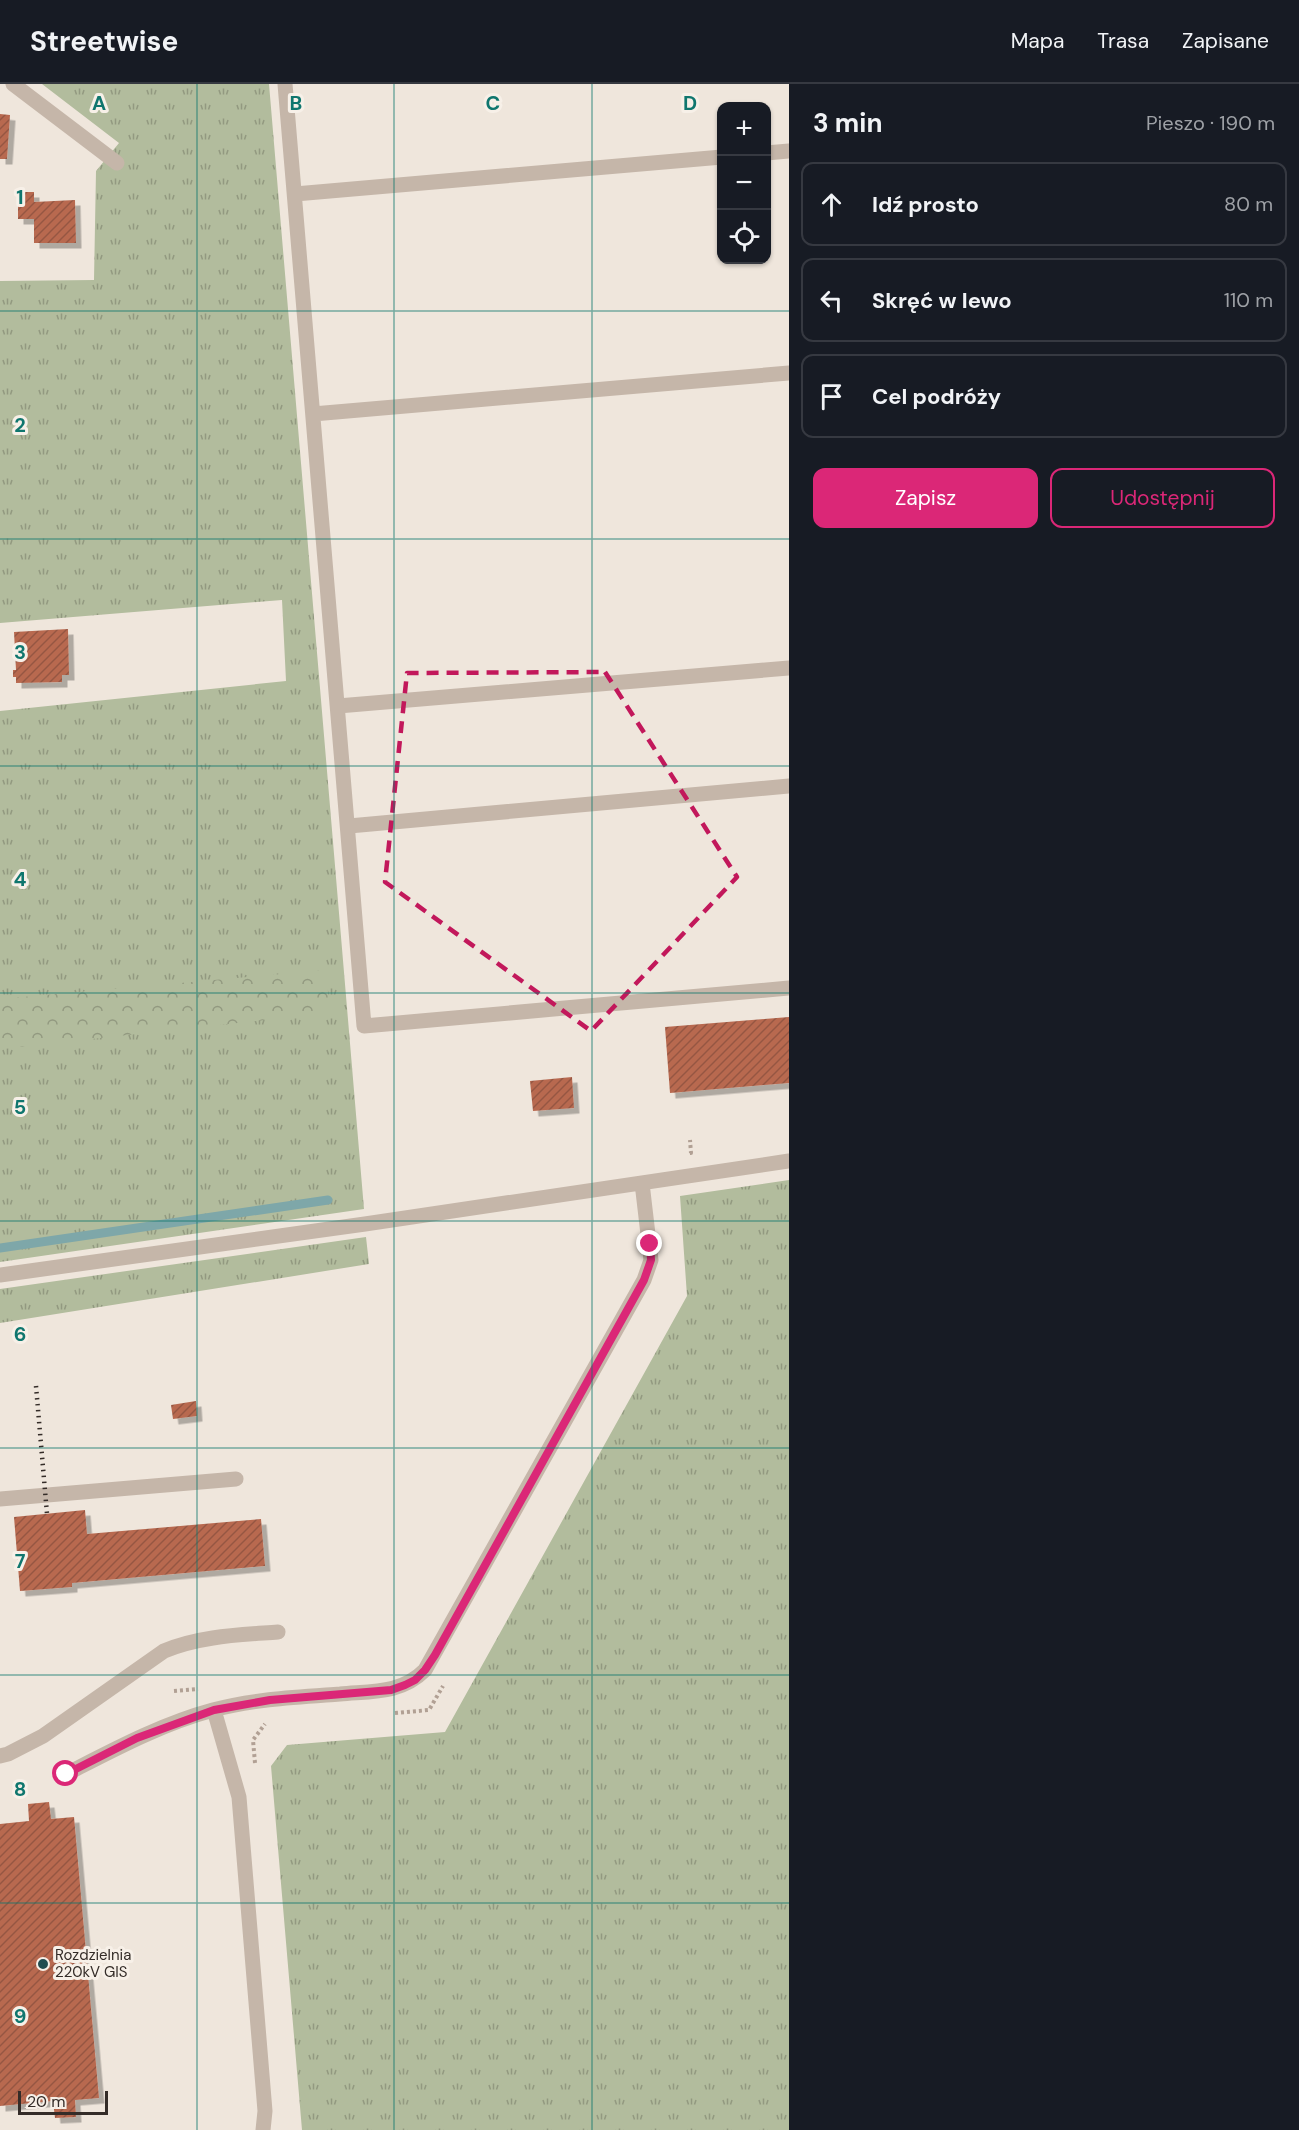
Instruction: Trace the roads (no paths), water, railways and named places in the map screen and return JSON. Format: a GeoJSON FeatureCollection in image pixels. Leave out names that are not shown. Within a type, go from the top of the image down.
{"type":"FeatureCollection","features":[{"type":"Feature","properties":{"kind":"lane"},"geometry":{"type":"LineString","coordinates":[[13,84],[117,163]]}},
{"type":"Feature","properties":{"kind":"lane"},"geometry":{"type":"LineString","coordinates":[[285,84],[364,1026],[789,988]]}},
{"type":"Feature","properties":{"kind":"lane"},"geometry":{"type":"LineString","coordinates":[[771,153],[789,151]]}},
{"type":"Feature","properties":{"kind":"lane"},"geometry":{"type":"LineString","coordinates":[[295,194],[717,157]]}},
{"type":"Feature","properties":{"kind":"lane"},"geometry":{"type":"LineString","coordinates":[[313,414],[789,373]]}},
{"type":"Feature","properties":{"kind":"lane"},"geometry":{"type":"LineString","coordinates":[[338,706],[789,668]]}},
{"type":"Feature","properties":{"kind":"lane"},"geometry":{"type":"LineString","coordinates":[[349,826],[789,786]]}},
{"type":"Feature","properties":{"kind":"lane"},"geometry":{"type":"LineString","coordinates":[[0,1275],[789,1161]]}},
{"type":"Feature","properties":{"kind":"lane"},"geometry":{"type":"LineString","coordinates":[[66,1774],[137,1738],[214,1710],[270,1700],[391,1690],[415,1680],[425,1670],[644,1280],[651,1260],[642,1183]]}},
{"type":"Feature","properties":{"kind":"lane"},"geometry":{"type":"LineString","coordinates":[[0,1499],[236,1479]]}},
{"type":"Feature","properties":{"kind":"lane"},"geometry":{"type":"LineString","coordinates":[[0,1756],[43,1736],[164,1652],[182,1644],[217,1637],[278,1632]]}},
{"type":"Feature","properties":{"kind":"lane"},"geometry":{"type":"LineString","coordinates":[[214,1710],[239,1797],[265,2111],[263,2130]]}},
{"type":"Feature","properties":{"kind":"waterway"},"geometry":{"type":"LineString","coordinates":[[0,1248],[328,1200]]}},
{"type":"Feature","properties":{"kind":"railway"},"geometry":{"type":"LineString","coordinates":[[36,1386],[47,1514]]}},
{"type":"Feature","properties":{"kind":"place","name":"Rozdzielnia 220kV GIS"},"geometry":{"type":"Point","coordinates":[43,1964]}}]}
